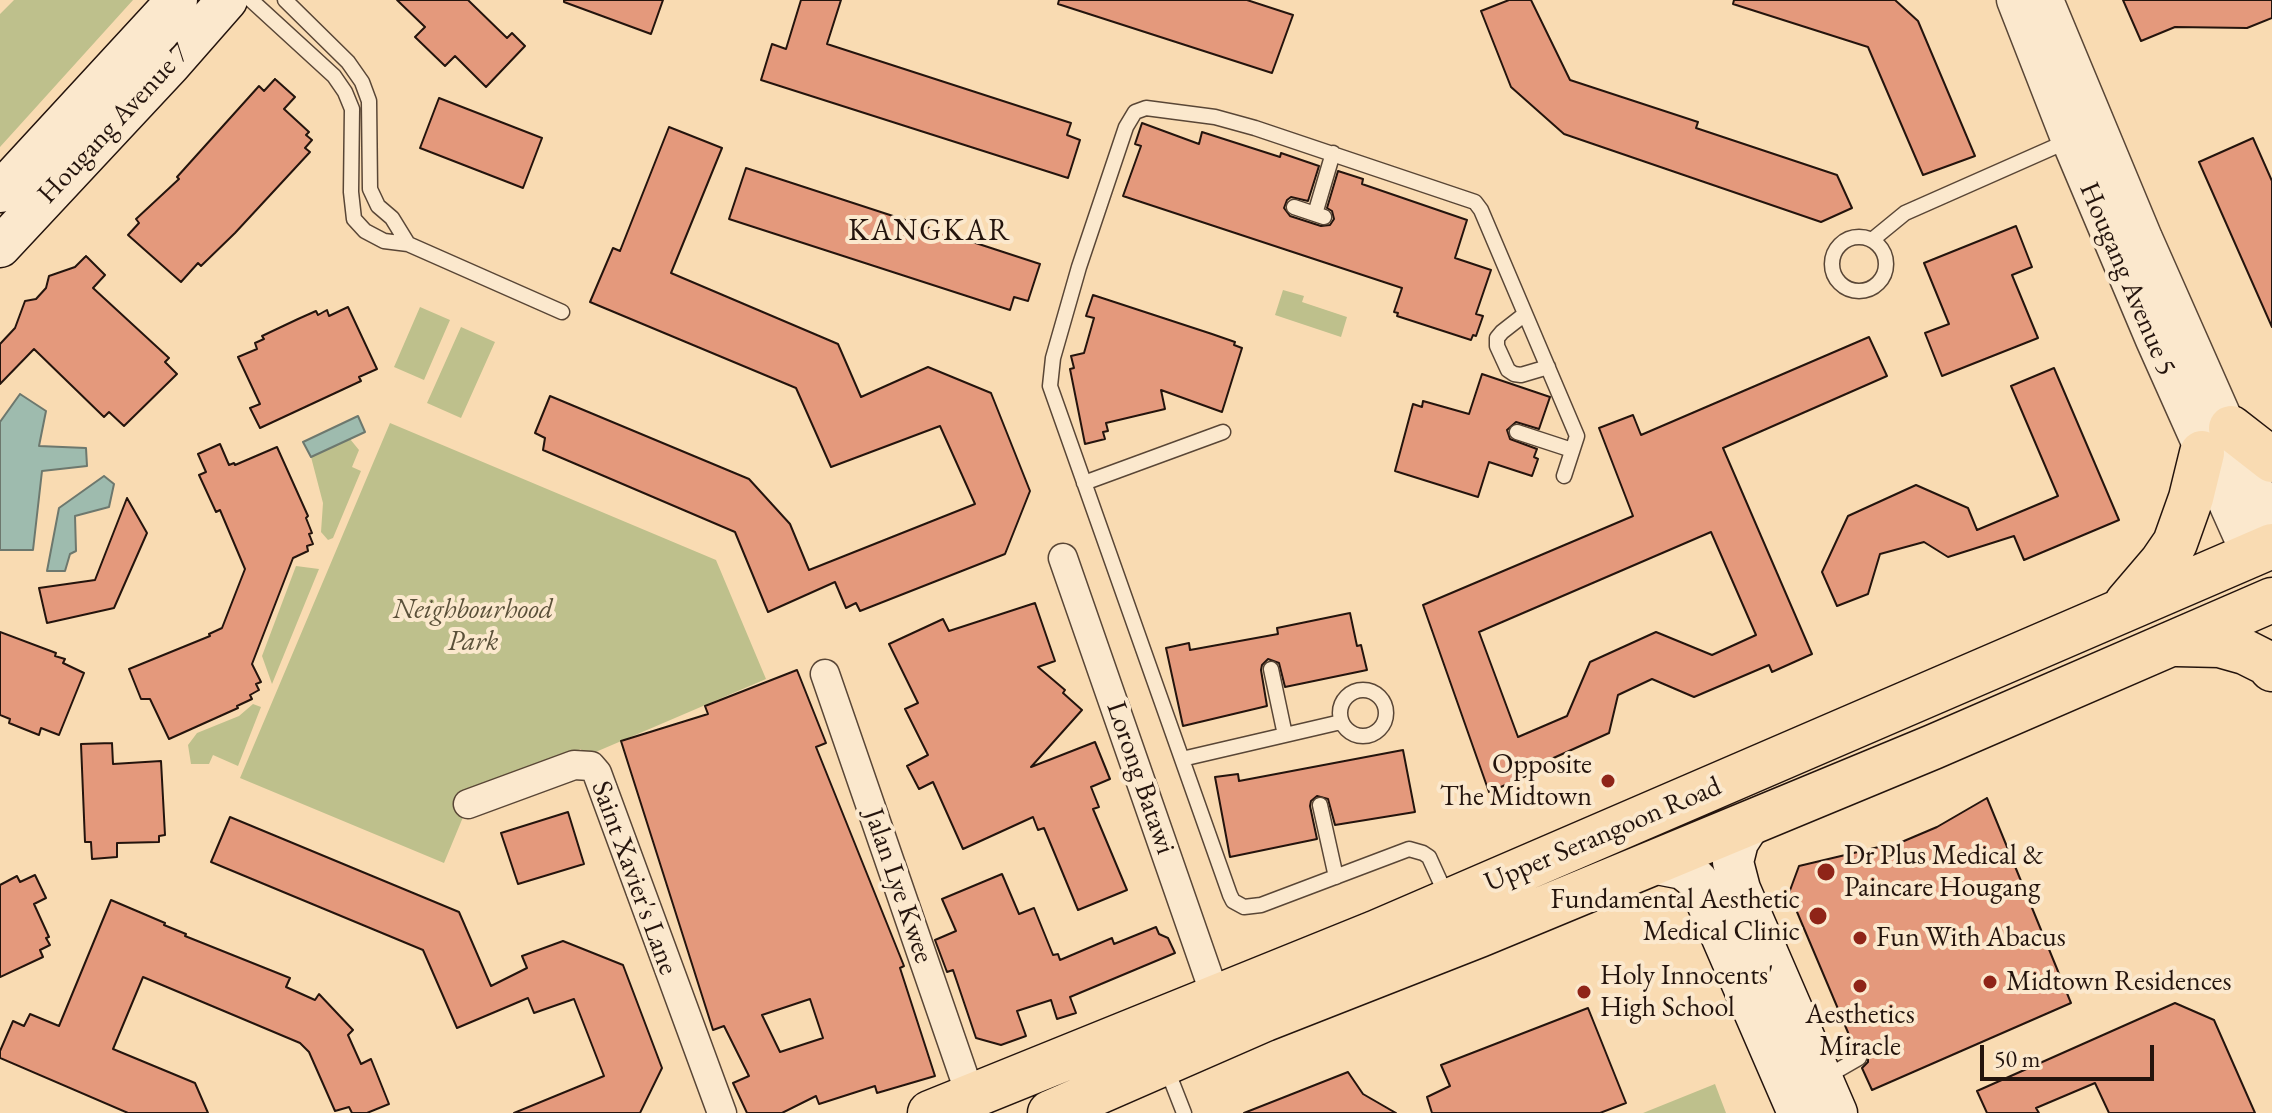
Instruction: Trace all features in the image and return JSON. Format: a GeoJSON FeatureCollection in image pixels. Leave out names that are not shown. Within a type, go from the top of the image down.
{"type":"FeatureCollection","features":[{"type":"Feature","properties":{"kind":"main road","name":"Hougang Avenue 7"},"geometry":{"type":"LineString","coordinates":[[0,192],[177,0]]}},
{"type":"Feature","properties":{"kind":"main road","name":"Hougang Avenue 7"},"geometry":{"type":"LineString","coordinates":[[0,247],[227,0]]}},
{"type":"Feature","properties":{"kind":"main road"},"geometry":{"type":"LineString","coordinates":[[2120,610],[2175,543],[2216,440],[2272,460]]}},
{"type":"Feature","properties":{"kind":"main road","name":"Upper Serangoon Road"},"geometry":{"type":"LineString","coordinates":[[930,1113],[1449,901],[2120,610],[2264,542]]}},
{"type":"Feature","properties":{"kind":"main road","name":"Upper Serangoon Road"},"geometry":{"type":"LineString","coordinates":[[1050,1113],[1265,1019],[1933,747],[2271,601]]}},
{"type":"Feature","properties":{"kind":"main road"},"geometry":{"type":"LineString","coordinates":[[2171,644],[2220,645],[2245,652],[2267,663],[2272,669]]}},
{"type":"Feature","properties":{"kind":"main road"},"geometry":{"type":"LineString","coordinates":[[1751,822],[1738,842],[1733,862],[1815,1091]]}},
{"type":"Feature","properties":{"kind":"main road"},"geometry":{"type":"LineString","coordinates":[[1652,863],[1683,869],[1697,880],[1815,1091]]}},
{"type":"Feature","properties":{"kind":"street","name":"Hougang Avenue 5"},"geometry":{"type":"LineString","coordinates":[[2014,0],[2084,135],[2216,440],[2264,542]]}},
{"type":"Feature","properties":{"kind":"street","name":"Hougang Avenue 5"},"geometry":{"type":"LineString","coordinates":[[2046,0],[2084,135]]}},
{"type":"Feature","properties":{"kind":"street"},"geometry":{"type":"LineString","coordinates":[[2264,542],[2271,601]]}},
{"type":"Feature","properties":{"kind":"street","name":"Lorong Batawi"},"geometry":{"type":"LineString","coordinates":[[1063,558],[1216,998]]}},
{"type":"Feature","properties":{"kind":"street","name":"Jalan Lye Kwee"},"geometry":{"type":"LineString","coordinates":[[825,674],[971,1097]]}},
{"type":"Feature","properties":{"kind":"street","name":"Saint Xavier's Lane"},"geometry":{"type":"LineString","coordinates":[[468,804],[574,765],[591,766],[597,773],[722,1113]]}},
{"type":"Feature","properties":{"kind":"lane"},"geometry":{"type":"LineString","coordinates":[[251,0],[334,76],[345,92],[352,109],[351,192],[354,219],[365,231],[384,241],[408,244],[562,312]]}},
{"type":"Feature","properties":{"kind":"lane"},"geometry":{"type":"LineString","coordinates":[[285,0],[348,62],[362,82],[369,101],[370,189],[378,206],[392,218],[408,244]]}},
{"type":"Feature","properties":{"kind":"lane"},"geometry":{"type":"LineString","coordinates":[[1449,901],[1429,857],[1409,849],[1261,905],[1244,907],[1233,901],[1050,386],[1050,371],[1079,267],[1126,127],[1135,112],[1146,108],[1215,117],[1333,153],[1475,202],[1577,436],[1564,476]]}},
{"type":"Feature","properties":{"kind":"lane"},"geometry":{"type":"LineString","coordinates":[[1872,240],[1905,213],[2084,135]]}},
{"type":"Feature","properties":{"kind":"lane"},"geometry":{"type":"LineString","coordinates":[[1294,207],[1320,215],[1333,153]]}},
{"type":"Feature","properties":{"kind":"lane"},"geometry":{"type":"LineString","coordinates":[[1525,314],[1502,332],[1497,338],[1497,346],[1508,370],[1514,374],[1548,367]]}},
{"type":"Feature","properties":{"kind":"lane"},"geometry":{"type":"LineString","coordinates":[[1084,483],[1223,432]]}},
{"type":"Feature","properties":{"kind":"lane"},"geometry":{"type":"LineString","coordinates":[[1517,432],[1572,450]]}},
{"type":"Feature","properties":{"kind":"lane"},"geometry":{"type":"LineString","coordinates":[[1271,669],[1285,735]]}},
{"type":"Feature","properties":{"kind":"lane"},"geometry":{"type":"LineString","coordinates":[[1182,759],[1341,722]]}},
{"type":"Feature","properties":{"kind":"lane"},"geometry":{"type":"LineString","coordinates":[[1320,805],[1336,877]]}},
{"type":"Feature","properties":{"kind":"lane"},"geometry":{"type":"LineString","coordinates":[[1815,1091],[1859,1058]]}},
{"type":"Feature","properties":{"kind":"lane"},"geometry":{"type":"LineString","coordinates":[[1165,1063],[1184,1113]]}},
{"type":"Feature","properties":{"kind":"green space"},"geometry":{"type":"Polygon","coordinates":[[[14,0],[133,0],[0,147],[0,14],[14,0]]]}},
{"type":"Feature","properties":{"kind":"green space"},"geometry":{"type":"Polygon","coordinates":[[[1283,290],[1304,296],[1302,302],[1347,317],[1341,337],[1275,315],[1283,290]]]}},
{"type":"Feature","properties":{"kind":"green space"},"geometry":{"type":"Polygon","coordinates":[[[420,307],[450,320],[424,380],[394,367],[420,307]]]}},
{"type":"Feature","properties":{"kind":"green space"},"geometry":{"type":"Polygon","coordinates":[[[461,327],[495,342],[461,418],[427,403],[461,327]]]}},
{"type":"Feature","properties":{"kind":"green space","name":"Neighbourhood Park"},"geometry":{"type":"Polygon","coordinates":[[[390,423],[716,560],[766,679],[584,757],[581,749],[473,793],[444,863],[240,778],[390,423]]]}},
{"type":"Feature","properties":{"kind":"green space"},"geometry":{"type":"Polygon","coordinates":[[[350,439],[359,450],[352,467],[361,471],[333,538],[328,540],[321,532],[323,503],[311,457],[350,439]]]}},
{"type":"Feature","properties":{"kind":"green space"},"geometry":{"type":"Polygon","coordinates":[[[296,566],[319,569],[272,684],[262,656],[296,566]]]}},
{"type":"Feature","properties":{"kind":"green space"},"geometry":{"type":"Polygon","coordinates":[[[253,704],[261,707],[238,766],[213,755],[209,764],[191,764],[188,745],[197,733],[239,716],[253,704]]]}},
{"type":"Feature","properties":{"kind":"green space"},"geometry":{"type":"Polygon","coordinates":[[[1715,1084],[1726,1113],[1643,1113],[1715,1084]]]}},
{"type":"Feature","properties":{"kind":"shaded area"},"geometry":{"type":"Polygon","coordinates":[[[20,394],[46,411],[39,446],[86,448],[87,466],[42,471],[33,550],[0,550],[0,422],[20,394]]]}},
{"type":"Feature","properties":{"kind":"shaded area"},"geometry":{"type":"Polygon","coordinates":[[[358,416],[365,432],[311,457],[303,442],[358,416]]]}},
{"type":"Feature","properties":{"kind":"shaded area"},"geometry":{"type":"Polygon","coordinates":[[[104,476],[114,484],[109,507],[75,516],[76,551],[70,554],[65,571],[47,571],[59,508],[104,476]]]}},
{"type":"Feature","properties":{"kind":"building"},"geometry":{"type":"Polygon","coordinates":[[[397,0],[468,0],[507,38],[512,33],[525,46],[486,87],[455,56],[445,66],[415,37],[425,27],[397,0]]]}},
{"type":"Feature","properties":{"kind":"building"},"geometry":{"type":"Polygon","coordinates":[[[564,0],[663,0],[651,34],[564,0]]]}},
{"type":"Feature","properties":{"kind":"building"},"geometry":{"type":"Polygon","coordinates":[[[801,0],[841,0],[827,44],[1071,123],[1067,135],[1080,140],[1068,178],[761,80],[772,44],[786,49],[801,0]]]}},
{"type":"Feature","properties":{"kind":"building"},"geometry":{"type":"Polygon","coordinates":[[[1059,0],[1247,0],[1293,15],[1272,73],[1058,4],[1059,0]]]}},
{"type":"Feature","properties":{"kind":"building"},"geometry":{"type":"Polygon","coordinates":[[[1509,0],[1531,0],[1570,80],[1698,122],[1696,128],[1837,175],[1852,208],[1821,222],[1564,134],[1511,87],[1481,11],[1509,0]]]}},
{"type":"Feature","properties":{"kind":"building"},"geometry":{"type":"Polygon","coordinates":[[[1734,0],[1895,0],[1918,21],[1975,156],[1923,175],[1868,47],[1733,4],[1734,0]]]}},
{"type":"Feature","properties":{"kind":"building"},"geometry":{"type":"Polygon","coordinates":[[[2123,0],[2272,0],[2272,18],[2247,28],[2175,27],[2141,41],[2123,0]]]}},
{"type":"Feature","properties":{"kind":"building"},"geometry":{"type":"Polygon","coordinates":[[[275,79],[295,97],[284,109],[309,132],[306,135],[312,140],[305,148],[310,152],[235,233],[201,266],[198,263],[181,282],[128,235],[139,223],[136,219],[179,179],[177,177],[259,86],[264,91],[275,79]]]}},
{"type":"Feature","properties":{"kind":"building"},"geometry":{"type":"Polygon","coordinates":[[[439,98],[542,138],[523,188],[420,148],[439,98]]]}},
{"type":"Feature","properties":{"kind":"building"},"geometry":{"type":"Polygon","coordinates":[[[1142,123],[1199,144],[1202,132],[1319,166],[1308,201],[1291,197],[1284,208],[1290,216],[1321,226],[1330,225],[1334,219],[1332,211],[1327,208],[1338,171],[1363,179],[1362,184],[1467,220],[1455,258],[1491,270],[1476,314],[1483,316],[1476,336],[1473,335],[1471,340],[1397,316],[1398,313],[1394,312],[1402,288],[1123,196],[1141,146],[1135,144],[1142,123]]]}},
{"type":"Feature","properties":{"kind":"building"},"geometry":{"type":"Polygon","coordinates":[[[669,127],[722,148],[671,273],[838,344],[861,397],[928,367],[991,393],[1030,491],[1005,554],[860,611],[856,603],[846,608],[835,582],[768,612],[735,532],[543,450],[545,438],[535,433],[550,396],[749,479],[790,524],[809,570],[975,504],[940,426],[831,467],[796,388],[590,302],[613,248],[620,251],[669,127]]]}},
{"type":"Feature","properties":{"kind":"building"},"geometry":{"type":"Polygon","coordinates":[[[2253,138],[2272,181],[2272,327],[2199,162],[2253,138]]]}},
{"type":"Feature","properties":{"kind":"building"},"geometry":{"type":"Polygon","coordinates":[[[746,168],[1040,264],[1028,301],[1014,297],[1010,310],[729,219],[746,168]]]}},
{"type":"Feature","properties":{"kind":"building"},"geometry":{"type":"Polygon","coordinates":[[[2016,226],[2032,267],[2012,275],[2038,338],[1942,376],[1925,333],[1949,324],[1924,263],[2016,226]]]}},
{"type":"Feature","properties":{"kind":"building"},"geometry":{"type":"Polygon","coordinates":[[[86,256],[105,275],[93,288],[169,358],[165,362],[177,374],[124,426],[109,412],[104,417],[34,349],[0,384],[0,344],[15,328],[25,301],[36,299],[46,288],[49,276],[75,267],[86,256]]]}},
{"type":"Feature","properties":{"kind":"building"},"geometry":{"type":"Polygon","coordinates":[[[1093,295],[1235,342],[1234,345],[1242,348],[1222,412],[1161,390],[1165,409],[1106,423],[1108,431],[1103,432],[1105,439],[1085,444],[1070,369],[1074,368],[1071,356],[1084,353],[1094,318],[1086,316],[1093,295]]]}},
{"type":"Feature","properties":{"kind":"building"},"geometry":{"type":"Polygon","coordinates":[[[348,307],[377,369],[359,377],[361,381],[260,428],[250,408],[260,404],[238,357],[257,349],[255,343],[264,339],[262,336],[298,319],[316,311],[318,315],[327,310],[329,316],[348,307]]]}},
{"type":"Feature","properties":{"kind":"building"},"geometry":{"type":"Polygon","coordinates":[[[1869,337],[1887,376],[1723,448],[1812,654],[1772,672],[1769,665],[1694,697],[1652,679],[1618,695],[1609,733],[1529,769],[1531,774],[1489,792],[1423,605],[1633,516],[1599,428],[1633,415],[1641,435],[1869,337]],[[1711,532],[1479,632],[1518,737],[1567,716],[1590,662],[1656,632],[1712,655],[1756,635],[1711,532]]]}},
{"type":"Feature","properties":{"kind":"building"},"geometry":{"type":"Polygon","coordinates":[[[2054,368],[2119,520],[2024,560],[2014,536],[1948,557],[1924,542],[1880,554],[1868,594],[1837,606],[1822,572],[1848,516],[1916,485],[1968,508],[1977,530],[2058,496],[2011,386],[2054,368]]]}},
{"type":"Feature","properties":{"kind":"building"},"geometry":{"type":"Polygon","coordinates":[[[1482,374],[1550,397],[1539,429],[1516,422],[1507,430],[1510,439],[1537,449],[1534,457],[1538,459],[1532,476],[1489,462],[1478,497],[1395,471],[1413,404],[1422,407],[1423,401],[1469,414],[1482,374]]]}},
{"type":"Feature","properties":{"kind":"building"},"geometry":{"type":"Polygon","coordinates":[[[220,444],[229,465],[277,447],[308,516],[313,544],[307,546],[308,551],[293,558],[252,664],[261,682],[256,684],[259,690],[238,708],[169,739],[150,699],[141,699],[129,669],[210,636],[222,628],[245,569],[220,510],[216,512],[199,475],[206,472],[198,454],[220,444]]]}},
{"type":"Feature","properties":{"kind":"building"},"geometry":{"type":"Polygon","coordinates":[[[127,498],[147,533],[114,608],[47,623],[39,588],[95,580],[127,498]]]}},
{"type":"Feature","properties":{"kind":"building"},"geometry":{"type":"Polygon","coordinates":[[[1035,603],[1055,661],[1038,667],[1065,690],[1063,693],[1082,710],[1031,767],[1095,742],[1110,779],[1091,787],[1099,807],[1093,809],[1127,890],[1078,910],[1044,828],[1038,830],[1033,817],[963,849],[933,782],[919,789],[907,766],[928,755],[905,709],[918,703],[889,644],[943,619],[949,631],[1035,603]]]}},
{"type":"Feature","properties":{"kind":"building"},"geometry":{"type":"Polygon","coordinates":[[[1350,613],[1357,646],[1361,645],[1367,670],[1285,687],[1279,663],[1268,659],[1261,670],[1267,706],[1183,726],[1166,648],[1189,643],[1190,650],[1278,634],[1277,628],[1350,613]]]}},
{"type":"Feature","properties":{"kind":"building"},"geometry":{"type":"Polygon","coordinates":[[[0,632],[56,653],[55,656],[65,659],[63,663],[84,673],[59,735],[41,728],[39,735],[9,723],[10,719],[0,715],[0,632]]]}},
{"type":"Feature","properties":{"kind":"building"},"geometry":{"type":"Polygon","coordinates":[[[797,670],[826,743],[816,747],[904,966],[900,968],[935,1076],[877,1093],[875,1086],[819,1104],[816,1096],[782,1113],[747,1113],[733,1083],[749,1076],[724,1026],[713,1030],[621,741],[708,714],[705,706],[797,670]],[[810,999],[762,1015],[780,1052],[823,1038],[810,999]]]}},
{"type":"Feature","properties":{"kind":"building"},"geometry":{"type":"Polygon","coordinates":[[[112,743],[113,764],[161,761],[165,835],[159,836],[159,842],[117,843],[117,857],[92,859],[91,842],[85,842],[81,744],[112,743]]]}},
{"type":"Feature","properties":{"kind":"building"},"geometry":{"type":"Polygon","coordinates":[[[1403,750],[1415,812],[1335,825],[1328,799],[1317,796],[1310,806],[1317,839],[1230,857],[1215,777],[1238,774],[1239,781],[1403,750]]]}},
{"type":"Feature","properties":{"kind":"building"},"geometry":{"type":"Polygon","coordinates":[[[1987,798],[2071,1003],[1872,1090],[1862,1068],[1868,1062],[1868,1054],[1863,1049],[1855,1049],[1789,893],[1799,866],[1904,841],[1937,827],[1987,798]]]}},
{"type":"Feature","properties":{"kind":"building"},"geometry":{"type":"Polygon","coordinates":[[[568,812],[584,864],[518,884],[501,833],[568,812]]]}},
{"type":"Feature","properties":{"kind":"building"},"geometry":{"type":"Polygon","coordinates":[[[230,817],[459,912],[491,986],[527,968],[522,956],[563,941],[623,965],[662,1068],[640,1113],[514,1113],[604,1076],[574,999],[534,1013],[528,998],[457,1028],[423,950],[211,862],[230,817]]]}},
{"type":"Feature","properties":{"kind":"building"},"geometry":{"type":"Polygon","coordinates":[[[1002,874],[1019,914],[1034,908],[1053,955],[1058,954],[1060,960],[1112,938],[1114,944],[1156,927],[1159,934],[1168,938],[1175,953],[1070,997],[1076,1013],[1057,1019],[1051,1000],[1017,1011],[1026,1036],[1001,1045],[976,1038],[953,970],[947,972],[935,940],[956,931],[942,899],[1002,874]]]}},
{"type":"Feature","properties":{"kind":"building"},"geometry":{"type":"Polygon","coordinates":[[[35,875],[46,898],[34,904],[50,945],[40,950],[43,957],[0,977],[0,885],[17,876],[20,882],[35,875]]]}},
{"type":"Feature","properties":{"kind":"building"},"geometry":{"type":"Polygon","coordinates":[[[111,900],[165,923],[185,936],[290,978],[286,987],[315,1000],[319,994],[353,1030],[348,1035],[361,1064],[371,1059],[389,1104],[367,1113],[352,1113],[349,1107],[335,1111],[309,1052],[300,1043],[143,977],[113,1049],[195,1083],[208,1113],[128,1113],[0,1058],[13,1021],[24,1026],[30,1014],[59,1026],[111,900]]]}},
{"type":"Feature","properties":{"kind":"building"},"geometry":{"type":"Polygon","coordinates":[[[2175,1003],[2214,1020],[2255,1113],[2109,1113],[2095,1083],[2036,1108],[2039,1113],[1987,1113],[1977,1091],[2175,1003]]]}},
{"type":"Feature","properties":{"kind":"building"},"geometry":{"type":"Polygon","coordinates":[[[1588,1008],[1626,1103],[1600,1113],[1432,1113],[1427,1097],[1450,1086],[1441,1065],[1588,1008]]]}},
{"type":"Feature","properties":{"kind":"building"},"geometry":{"type":"Polygon","coordinates":[[[1348,1072],[1363,1094],[1396,1113],[1244,1113],[1348,1072]]]}},
{"type":"Feature","properties":{"kind":"place","name":"Opposite The Midtown"},"geometry":{"type":"Point","coordinates":[1608,781]}},
{"type":"Feature","properties":{"kind":"place","name":"Dr Plus Medical & Paincare Hougang"},"geometry":{"type":"Point","coordinates":[1826,872]}},
{"type":"Feature","properties":{"kind":"place","name":"Fundamental Aesthetic Medical Clinic"},"geometry":{"type":"Point","coordinates":[1818,916]}},
{"type":"Feature","properties":{"kind":"place","name":"Fun With Abacus"},"geometry":{"type":"Point","coordinates":[1860,938]}},
{"type":"Feature","properties":{"kind":"place","name":"Midtown Residences"},"geometry":{"type":"Point","coordinates":[1990,982]}},
{"type":"Feature","properties":{"kind":"place","name":"Aesthetics Miracle"},"geometry":{"type":"Point","coordinates":[1860,986]}},
{"type":"Feature","properties":{"kind":"place","name":"Holy Innocents' High School"},"geometry":{"type":"Point","coordinates":[1584,992]}},
{"type":"Feature","properties":{"kind":"district","name":"KANGKAR"},"geometry":{"type":"Point","coordinates":[930,232]}}]}
